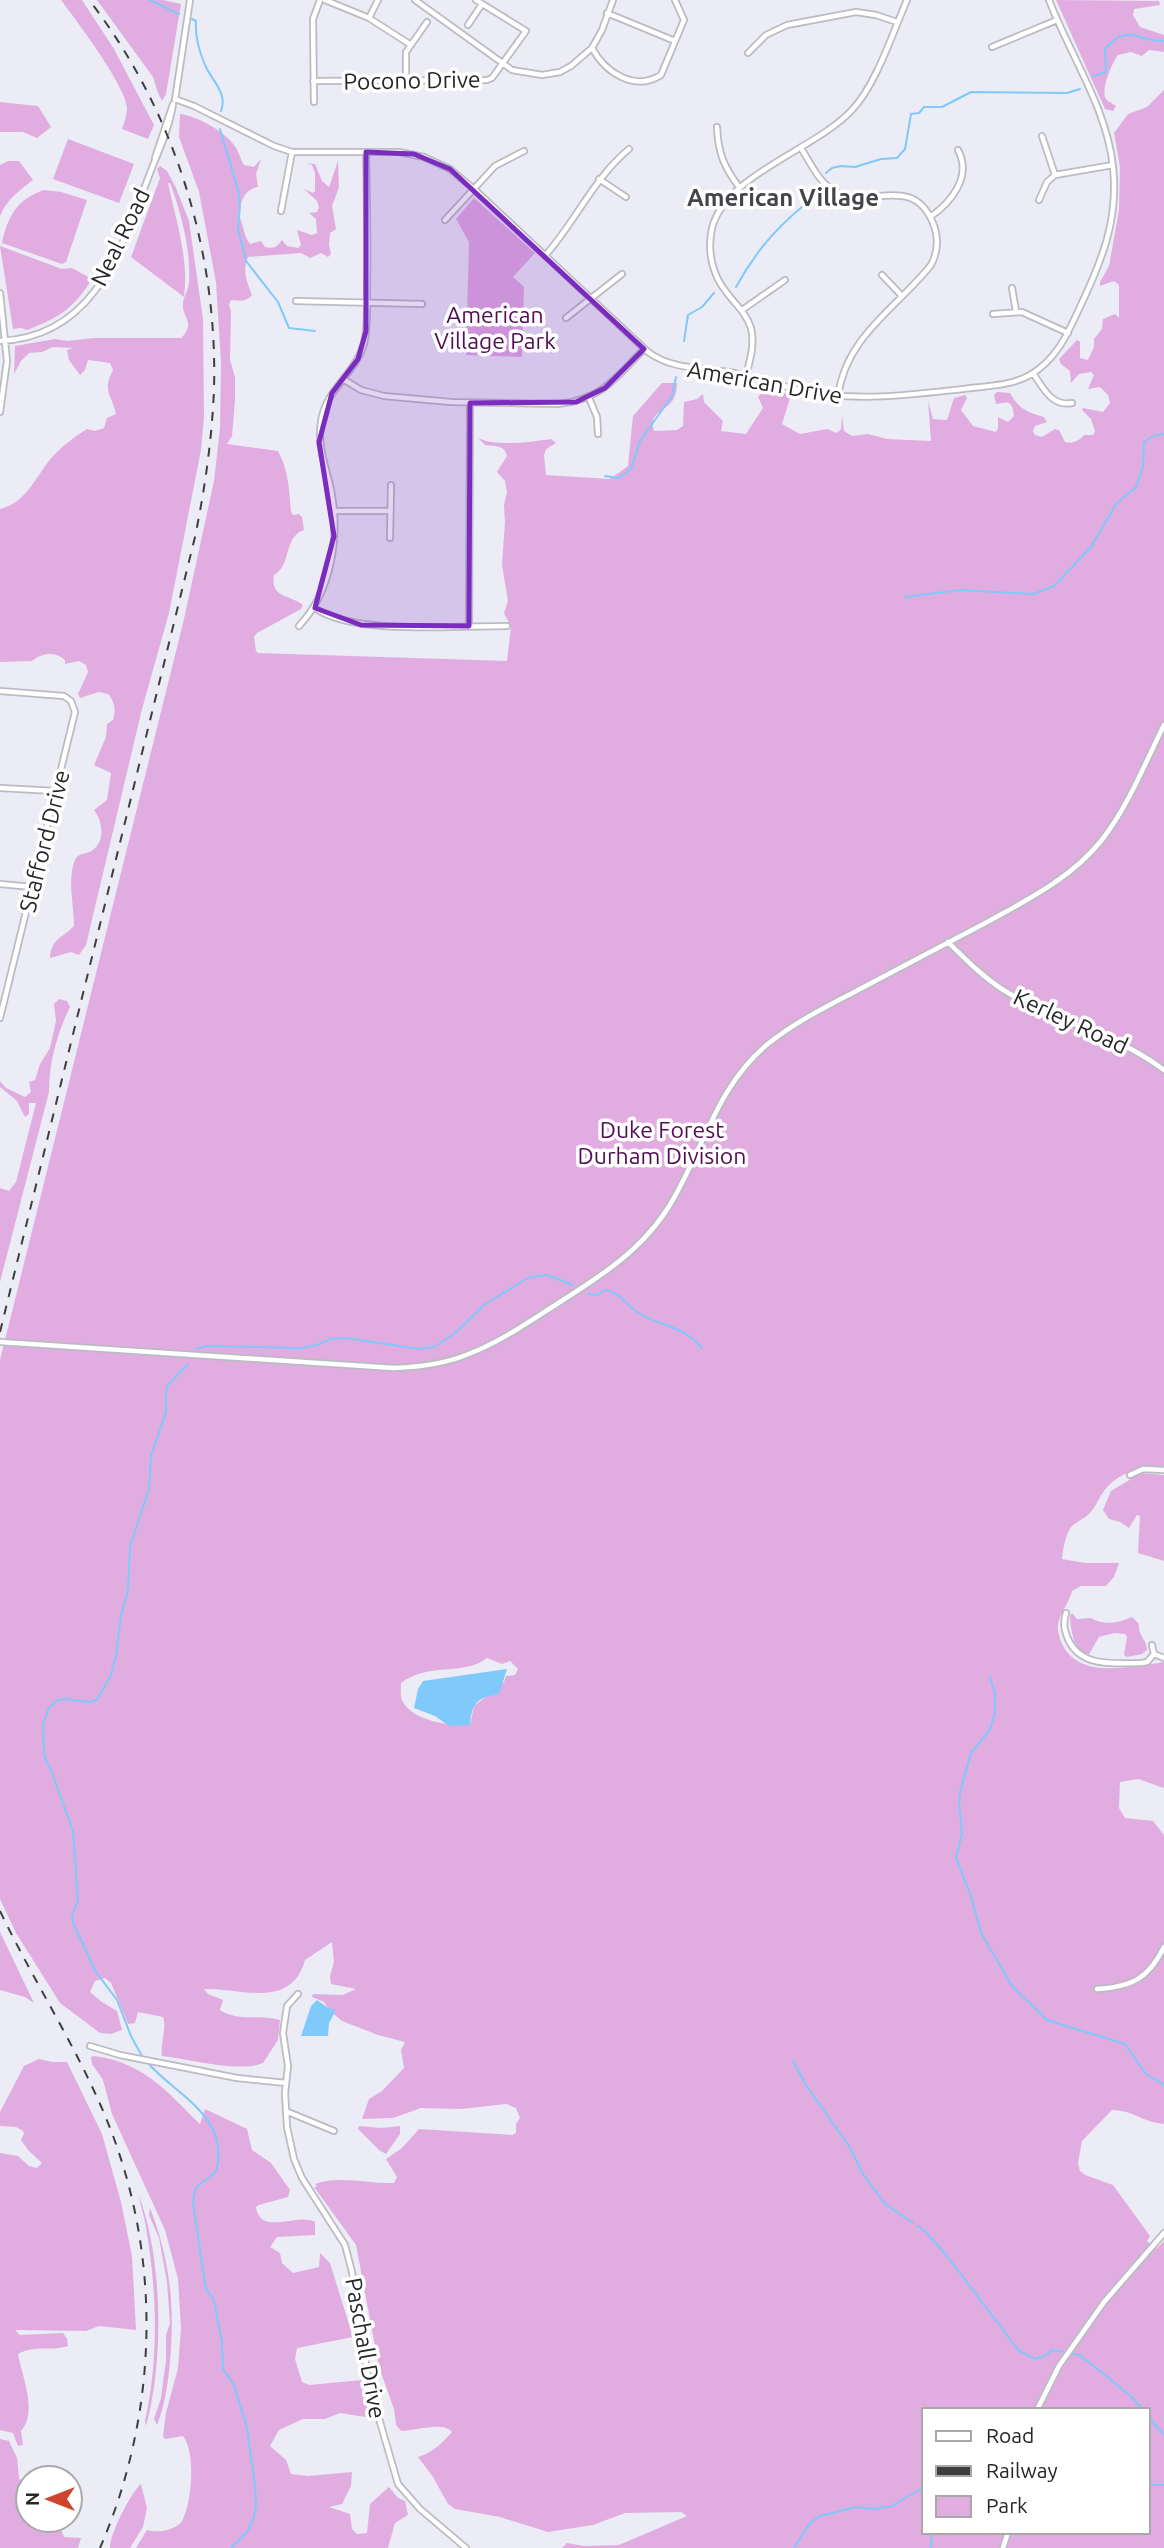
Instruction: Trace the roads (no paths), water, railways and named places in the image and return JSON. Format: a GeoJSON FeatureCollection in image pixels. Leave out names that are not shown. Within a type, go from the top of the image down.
{"type":"FeatureCollection","features":[{"type":"Feature","properties":{"kind":"street","name":"Neal Road"},"geometry":{"type":"LineString","coordinates":[[3,341],[23,339],[51,330],[70,318],[86,303],[107,271],[124,239],[174,102],[190,0]]}},
{"type":"Feature","properties":{"kind":"street"},"geometry":{"type":"LineString","coordinates":[[314,102],[313,19],[322,0],[369,18],[411,45]]}},
{"type":"Feature","properties":{"kind":"street"},"geometry":{"type":"LineString","coordinates":[[369,18],[378,0]]}},
{"type":"Feature","properties":{"kind":"street"},"geometry":{"type":"LineString","coordinates":[[415,0],[422,2],[512,70],[542,75],[560,72],[583,58],[592,48],[613,0]]}},
{"type":"Feature","properties":{"kind":"street"},"geometry":{"type":"LineString","coordinates":[[476,0],[526,31],[502,64]]}},
{"type":"Feature","properties":{"kind":"street"},"geometry":{"type":"LineString","coordinates":[[592,48],[618,78],[653,79],[660,75],[684,17],[675,0]]}},
{"type":"Feature","properties":{"kind":"street"},"geometry":{"type":"LineString","coordinates":[[747,376],[752,338],[749,323],[742,310],[718,282],[710,253],[717,215],[728,197],[739,187],[832,128],[856,107],[870,83],[907,0]]}},
{"type":"Feature","properties":{"kind":"street","name":"American Drive"},"geometry":{"type":"LineString","coordinates":[[174,102],[194,106],[274,146],[292,152],[405,152],[436,160],[474,189],[644,349],[661,361],[680,367],[747,376],[813,394],[838,397],[883,397],[988,386],[1009,383],[1033,373],[1053,357],[1068,333],[1106,249],[1113,211],[1113,165],[1097,108],[1049,0]]}},
{"type":"Feature","properties":{"kind":"street"},"geometry":{"type":"LineString","coordinates":[[468,25],[482,4]]}},
{"type":"Feature","properties":{"kind":"street"},"geometry":{"type":"LineString","coordinates":[[748,53],[762,38],[787,25],[856,12],[897,22]]}},
{"type":"Feature","properties":{"kind":"street"},"geometry":{"type":"LineString","coordinates":[[607,13],[675,41]]}},
{"type":"Feature","properties":{"kind":"street"},"geometry":{"type":"LineString","coordinates":[[992,47],[1057,20]]}},
{"type":"Feature","properties":{"kind":"street"},"geometry":{"type":"LineString","coordinates":[[406,81],[405,56],[427,22]]}},
{"type":"Feature","properties":{"kind":"street","name":"Pocono Drive"},"geometry":{"type":"LineString","coordinates":[[313,82],[487,80],[496,75],[502,64]]}},
{"type":"Feature","properties":{"kind":"street"},"geometry":{"type":"LineString","coordinates":[[717,127],[722,161],[739,187]]}},
{"type":"Feature","properties":{"kind":"street"},"geometry":{"type":"LineString","coordinates":[[1042,136],[1055,176]]}},
{"type":"Feature","properties":{"kind":"street"},"geometry":{"type":"LineString","coordinates":[[801,148],[822,182],[834,192],[850,197],[898,195],[918,203],[930,217],[937,239],[936,254],[928,269],[855,347],[841,377],[838,397]]}},
{"type":"Feature","properties":{"kind":"street"},"geometry":{"type":"LineString","coordinates":[[545,256],[564,234],[599,179],[629,149]]}},
{"type":"Feature","properties":{"kind":"street"},"geometry":{"type":"LineString","coordinates":[[930,217],[947,204],[960,181],[963,160],[958,150]]}},
{"type":"Feature","properties":{"kind":"street"},"geometry":{"type":"LineString","coordinates":[[445,220],[500,162],[524,151]]}},
{"type":"Feature","properties":{"kind":"street"},"geometry":{"type":"LineString","coordinates":[[281,211],[292,152]]}},
{"type":"Feature","properties":{"kind":"street"},"geometry":{"type":"LineString","coordinates":[[299,625],[315,608],[332,555],[334,511],[329,481],[320,453],[320,428],[327,402],[358,359],[364,344],[367,302],[366,152]]}},
{"type":"Feature","properties":{"kind":"street"},"geometry":{"type":"LineString","coordinates":[[1039,200],[1047,182],[1055,176],[1113,165]]}},
{"type":"Feature","properties":{"kind":"street"},"geometry":{"type":"LineString","coordinates":[[599,179],[626,197]]}},
{"type":"Feature","properties":{"kind":"street"},"geometry":{"type":"LineString","coordinates":[[566,318],[622,274]]}},
{"type":"Feature","properties":{"kind":"street"},"geometry":{"type":"LineString","coordinates":[[882,275],[902,296]]}},
{"type":"Feature","properties":{"kind":"street"},"geometry":{"type":"LineString","coordinates":[[742,310],[785,279]]}},
{"type":"Feature","properties":{"kind":"street"},"geometry":{"type":"LineString","coordinates":[[1012,288],[1016,311]]}},
{"type":"Feature","properties":{"kind":"street"},"geometry":{"type":"LineString","coordinates":[[0,293],[6,382],[0,412]]}},
{"type":"Feature","properties":{"kind":"street"},"geometry":{"type":"LineString","coordinates":[[296,301],[422,304]]}},
{"type":"Feature","properties":{"kind":"street"},"geometry":{"type":"LineString","coordinates":[[993,314],[1016,311],[1068,333]]}},
{"type":"Feature","properties":{"kind":"street"},"geometry":{"type":"LineString","coordinates":[[343,379],[356,388],[375,395],[470,403],[558,404],[589,398],[613,382],[644,349]]}},
{"type":"Feature","properties":{"kind":"street"},"geometry":{"type":"LineString","coordinates":[[1033,373],[1056,402],[1063,405],[1072,403]]}},
{"type":"Feature","properties":{"kind":"street"},"geometry":{"type":"LineString","coordinates":[[589,398],[597,417],[598,434]]}},
{"type":"Feature","properties":{"kind":"street"},"geometry":{"type":"LineString","coordinates":[[469,626],[470,403]]}},
{"type":"Feature","properties":{"kind":"street"},"geometry":{"type":"LineString","coordinates":[[390,538],[391,485]]}},
{"type":"Feature","properties":{"kind":"street"},"geometry":{"type":"LineString","coordinates":[[334,511],[390,511]]}},
{"type":"Feature","properties":{"kind":"street"},"geometry":{"type":"LineString","coordinates":[[315,608],[334,618],[361,625],[507,626]]}},
{"type":"Feature","properties":{"kind":"street","name":"Stafford Drive"},"geometry":{"type":"LineString","coordinates":[[0,691],[53,694],[68,698],[74,704],[75,717],[0,1018]]}},
{"type":"Feature","properties":{"kind":"street"},"geometry":{"type":"LineString","coordinates":[[0,1342],[378,1367],[419,1366],[468,1355],[533,1319],[596,1279],[640,1244],[662,1219],[674,1198],[731,1084],[769,1043],[807,1017],[1039,894],[1084,860],[1101,841],[1122,809],[1164,725]]}},
{"type":"Feature","properties":{"kind":"street"},"geometry":{"type":"LineString","coordinates":[[0,788],[56,791]]}},
{"type":"Feature","properties":{"kind":"street"},"geometry":{"type":"LineString","coordinates":[[0,884],[32,887]]}},
{"type":"Feature","properties":{"kind":"street","name":"Kerley Road"},"geometry":{"type":"LineString","coordinates":[[948,942],[976,969],[1010,994],[1118,1041],[1164,1070]]}},
{"type":"Feature","properties":{"kind":"street"},"geometry":{"type":"LineString","coordinates":[[1130,1475],[1143,1469],[1164,1470]]}},
{"type":"Feature","properties":{"kind":"street"},"geometry":{"type":"LineString","coordinates":[[1066,1613],[1063,1623],[1067,1637],[1074,1652],[1084,1658],[1105,1663],[1141,1663],[1147,1662],[1154,1654]]}},
{"type":"Feature","properties":{"kind":"street"},"geometry":{"type":"LineString","coordinates":[[1152,1645],[1154,1654]]}},
{"type":"Feature","properties":{"kind":"street"},"geometry":{"type":"LineString","coordinates":[[1154,1654],[1164,1658]]}},
{"type":"Feature","properties":{"kind":"street"},"geometry":{"type":"LineString","coordinates":[[1097,1989],[1117,1988],[1133,1983],[1157,1961],[1164,1947]]}},
{"type":"Feature","properties":{"kind":"street","name":"Paschall Drive"},"geometry":{"type":"LineString","coordinates":[[298,1994],[287,2006],[283,2033],[288,2066],[286,2083],[289,2133],[294,2159],[302,2179],[345,2245],[352,2272],[369,2384],[398,2484],[415,2504],[466,2548]]}},
{"type":"Feature","properties":{"kind":"street"},"geometry":{"type":"LineString","coordinates":[[90,2046],[237,2078],[286,2083]]}},
{"type":"Feature","properties":{"kind":"street"},"geometry":{"type":"LineString","coordinates":[[288,2112],[334,2132]]}},
{"type":"Feature","properties":{"kind":"street"},"geometry":{"type":"LineString","coordinates":[[1038,2408],[1059,2366],[1104,2302],[1164,2233]]}},
{"type":"Feature","properties":{"kind":"water"},"geometry":{"type":"Polygon","coordinates":[[[507,1669],[499,1694],[485,1697],[474,1706],[470,1725],[449,1726],[435,1716],[414,1708],[418,1689],[423,1681],[507,1669]]]}},
{"type":"Feature","properties":{"kind":"water"},"geometry":{"type":"Polygon","coordinates":[[[317,2000],[336,2010],[329,2023],[328,2036],[301,2036],[311,2006],[317,2000]]]}},
{"type":"Feature","properties":{"kind":"waterway"},"geometry":{"type":"LineString","coordinates":[[150,0],[179,14]]}},
{"type":"Feature","properties":{"kind":"waterway"},"geometry":{"type":"LineString","coordinates":[[192,19],[196,21],[198,43],[205,65],[221,93],[221,111]]}},
{"type":"Feature","properties":{"kind":"waterway"},"geometry":{"type":"LineString","coordinates":[[1093,76],[1106,72],[1105,49],[1120,37],[1133,35],[1164,41]]}},
{"type":"Feature","properties":{"kind":"waterway"},"geometry":{"type":"LineString","coordinates":[[826,173],[841,166],[855,167],[881,159],[897,158],[905,149],[911,114],[919,113],[924,107],[942,107],[971,92],[1067,93],[1080,89]]}},
{"type":"Feature","properties":{"kind":"waterway"},"geometry":{"type":"LineString","coordinates":[[220,129],[238,190],[238,229],[246,261],[278,302],[289,328],[315,331]]}},
{"type":"Feature","properties":{"kind":"waterway"},"geometry":{"type":"LineString","coordinates":[[736,287],[772,235],[820,193]]}},
{"type":"Feature","properties":{"kind":"waterway"},"geometry":{"type":"LineString","coordinates":[[684,341],[688,315],[702,307],[714,293]]}},
{"type":"Feature","properties":{"kind":"waterway"},"geometry":{"type":"LineString","coordinates":[[605,476],[618,478],[631,469],[640,441],[672,396],[676,377]]}},
{"type":"Feature","properties":{"kind":"waterway"},"geometry":{"type":"LineString","coordinates":[[905,597],[960,590],[1033,594],[1054,586],[1091,547],[1116,504],[1136,487],[1143,466],[1144,442],[1153,436],[1164,434]]}},
{"type":"Feature","properties":{"kind":"waterway"},"geometry":{"type":"LineString","coordinates":[[196,1349],[206,1346],[300,1348],[331,1339],[346,1338],[419,1349],[434,1347],[454,1334],[485,1304],[530,1277],[547,1275],[573,1285]]}},
{"type":"Feature","properties":{"kind":"waterway"},"geometry":{"type":"LineString","coordinates":[[588,1294],[597,1295],[605,1290],[615,1293],[637,1312],[687,1334],[702,1348]]}},
{"type":"Feature","properties":{"kind":"waterway"},"geometry":{"type":"LineString","coordinates":[[143,2058],[117,2000],[96,1972],[73,1923],[72,1917],[78,1900],[73,1831],[44,1756],[43,1724],[49,1708],[57,1700],[97,1700],[111,1675],[128,1590],[130,1547],[149,1489],[151,1456],[166,1412],[167,1386],[188,1364]]}},
{"type":"Feature","properties":{"kind":"waterway"},"geometry":{"type":"LineString","coordinates":[[990,1677],[995,1694],[995,1713],[990,1730],[971,1753],[960,1792],[962,1833],[956,1858],[971,1896],[981,1933],[1012,1986],[1047,2020],[1125,2044],[1146,2074],[1164,2085]]}},
{"type":"Feature","properties":{"kind":"waterway"},"geometry":{"type":"LineString","coordinates":[[793,2061],[806,2085],[849,2146],[863,2174],[885,2204],[913,2223]]}},
{"type":"Feature","properties":{"kind":"waterway"},"geometry":{"type":"LineString","coordinates":[[147,2062],[198,2109],[216,2136],[219,2153],[216,2172],[196,2187],[193,2202],[206,2288],[214,2301],[222,2342],[223,2369],[234,2385],[247,2428],[255,2486],[256,2506],[253,2520],[247,2532],[231,2548]]}},
{"type":"Feature","properties":{"kind":"waterway"},"geometry":{"type":"LineString","coordinates":[[918,2226],[947,2256],[1019,2351],[1035,2359],[1052,2350],[1064,2352]]}},
{"type":"Feature","properties":{"kind":"waterway"},"geometry":{"type":"LineString","coordinates":[[1073,2354],[1080,2355],[1132,2397],[1141,2408]]}},
{"type":"Feature","properties":{"kind":"waterway"},"geometry":{"type":"LineString","coordinates":[[1150,2418],[1164,2435]]}},
{"type":"Feature","properties":{"kind":"waterway"},"geometry":{"type":"LineString","coordinates":[[1150,2485],[1164,2485]]}},
{"type":"Feature","properties":{"kind":"waterway"},"geometry":{"type":"LineString","coordinates":[[794,2548],[809,2524],[820,2516],[856,2507],[874,2509],[892,2506],[922,2488]]}},
{"type":"Feature","properties":{"kind":"waterway"},"geometry":{"type":"LineString","coordinates":[[931,2548],[932,2534]]}},
{"type":"Feature","properties":{"kind":"railway"},"geometry":{"type":"LineString","coordinates":[[0,1332],[195,537],[208,463],[213,408],[213,337],[208,285],[199,234],[185,184],[145,87],[119,42],[89,0]]}},
{"type":"Feature","properties":{"kind":"railway"},"geometry":{"type":"LineString","coordinates":[[0,1911],[100,2104],[121,2158],[135,2213],[144,2269],[146,2326],[143,2383],[135,2439],[120,2494],[100,2548]]}},
{"type":"Feature","properties":{"kind":"district","name":"American Village"},"geometry":{"type":"Point","coordinates":[783,197]}},
{"type":"Feature","properties":{"kind":"park label","name":"American Village Park"},"geometry":{"type":"Point","coordinates":[495,327]}},
{"type":"Feature","properties":{"kind":"park label","name":"Duke Forest Durham Division"},"geometry":{"type":"Point","coordinates":[662,1142]}}]}
